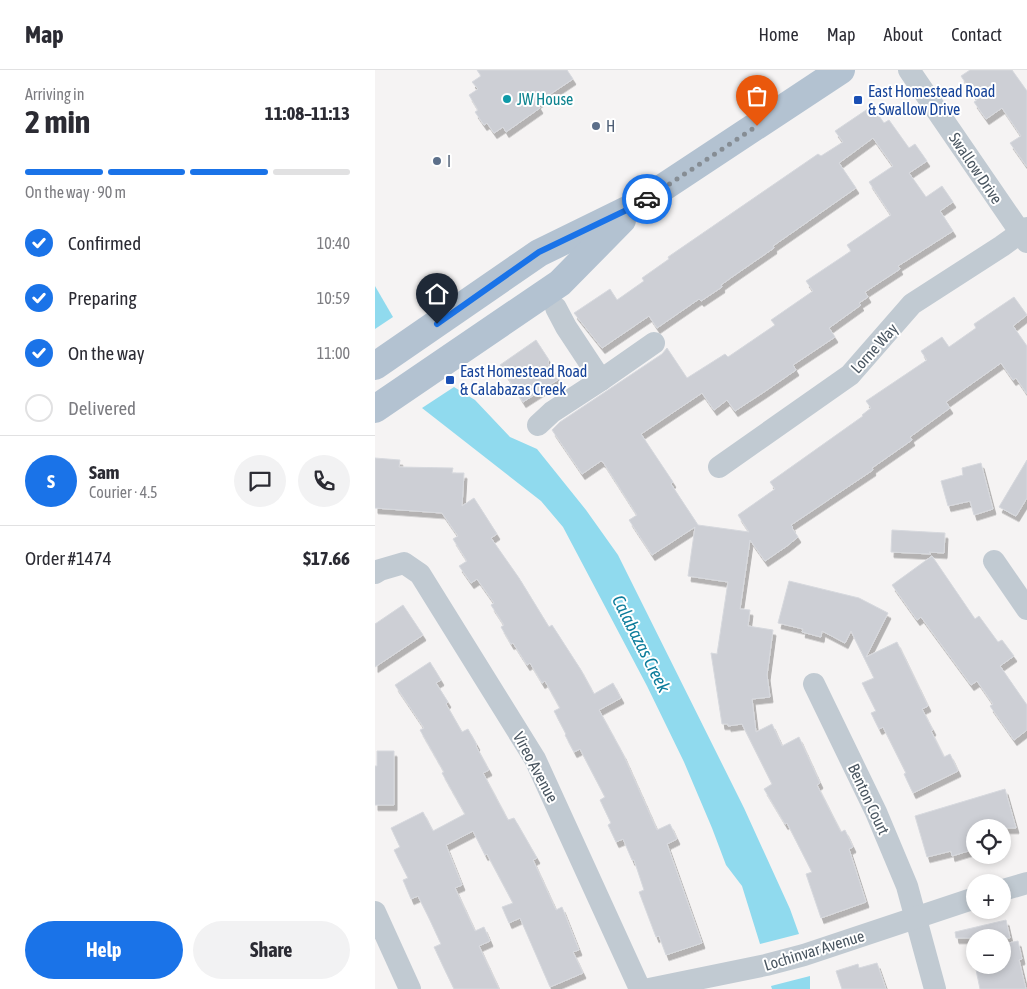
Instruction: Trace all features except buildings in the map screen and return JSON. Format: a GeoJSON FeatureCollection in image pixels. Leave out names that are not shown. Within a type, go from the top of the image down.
{"type":"FeatureCollection","features":[{"type":"Feature","properties":{"kind":"main road"},"geometry":{"type":"LineString","coordinates":[[375,366],[539,252],[635,206],[841,70]]}},
{"type":"Feature","properties":{"kind":"main road"},"geometry":{"type":"LineString","coordinates":[[375,409],[560,284],[635,206]]}},
{"type":"Feature","properties":{"kind":"street","name":"Swallow Drive"},"geometry":{"type":"LineString","coordinates":[[909,70],[1025,234]]}},
{"type":"Feature","properties":{"kind":"street","name":"Lorne Way"},"geometry":{"type":"LineString","coordinates":[[719,467],[850,375],[912,304],[1025,234]]}},
{"type":"Feature","properties":{"kind":"street"},"geometry":{"type":"LineString","coordinates":[[556,308],[566,327],[601,380]]}},
{"type":"Feature","properties":{"kind":"street"},"geometry":{"type":"LineString","coordinates":[[539,425],[552,412],[654,343]]}},
{"type":"Feature","properties":{"kind":"street"},"geometry":{"type":"LineString","coordinates":[[994,561],[1027,609]]}},
{"type":"Feature","properties":{"kind":"street","name":"Vireo Avenue"},"geometry":{"type":"LineString","coordinates":[[375,573],[404,563],[420,574],[535,759],[640,989]]}},
{"type":"Feature","properties":{"kind":"street","name":"Benton Court"},"geometry":{"type":"LineString","coordinates":[[814,684],[876,812],[907,886],[917,917],[935,989]]}},
{"type":"Feature","properties":{"kind":"street"},"geometry":{"type":"LineString","coordinates":[[1011,888],[1027,883]]}},
{"type":"Feature","properties":{"kind":"street","name":"Lochinvar Avenue"},"geometry":{"type":"LineString","coordinates":[[649,989],[766,965],[804,955],[966,901]]}},
{"type":"Feature","properties":{"kind":"street"},"geometry":{"type":"LineString","coordinates":[[375,912],[410,989]]}},
{"type":"Feature","properties":{"kind":"water"},"geometry":{"type":"Polygon","coordinates":[[[375,286],[393,317],[375,329],[375,286]]]}},
{"type":"Feature","properties":{"kind":"water","name":"Calabazas Creek"},"geometry":{"type":"Polygon","coordinates":[[[454,387],[475,400],[510,437],[537,449],[586,510],[618,555],[744,808],[790,909],[799,934],[760,944],[742,886],[726,865],[684,762],[647,686],[563,527],[541,501],[422,408],[454,387]]]}},
{"type":"Feature","properties":{"kind":"water"},"geometry":{"type":"Polygon","coordinates":[[[810,976],[810,989],[772,989],[771,986],[810,976]]]}},
{"type":"Feature","properties":{"kind":"way so far"},"geometry":{"type":"LineString","coordinates":[[647,199],[757,126]]}},
{"type":"Feature","properties":{"kind":"place","name":"JW House"},"geometry":{"type":"Point","coordinates":[507,99]}},
{"type":"Feature","properties":{"kind":"place","name":"East Homestead Road & Swallow Drive"},"geometry":{"type":"Point","coordinates":[858,100]}},
{"type":"Feature","properties":{"kind":"place","name":"H"},"geometry":{"type":"Point","coordinates":[596,126]}},
{"type":"Feature","properties":{"kind":"place","name":"I"},"geometry":{"type":"Point","coordinates":[437,161]}},
{"type":"Feature","properties":{"kind":"place","name":"East Homestead Road & Calabazas Creek"},"geometry":{"type":"Point","coordinates":[450,380]}},
{"type":"Feature","properties":{"kind":"route"},"geometry":{"type":"LineString","coordinates":[[437,324],[539,252],[647,199]]}}]}
